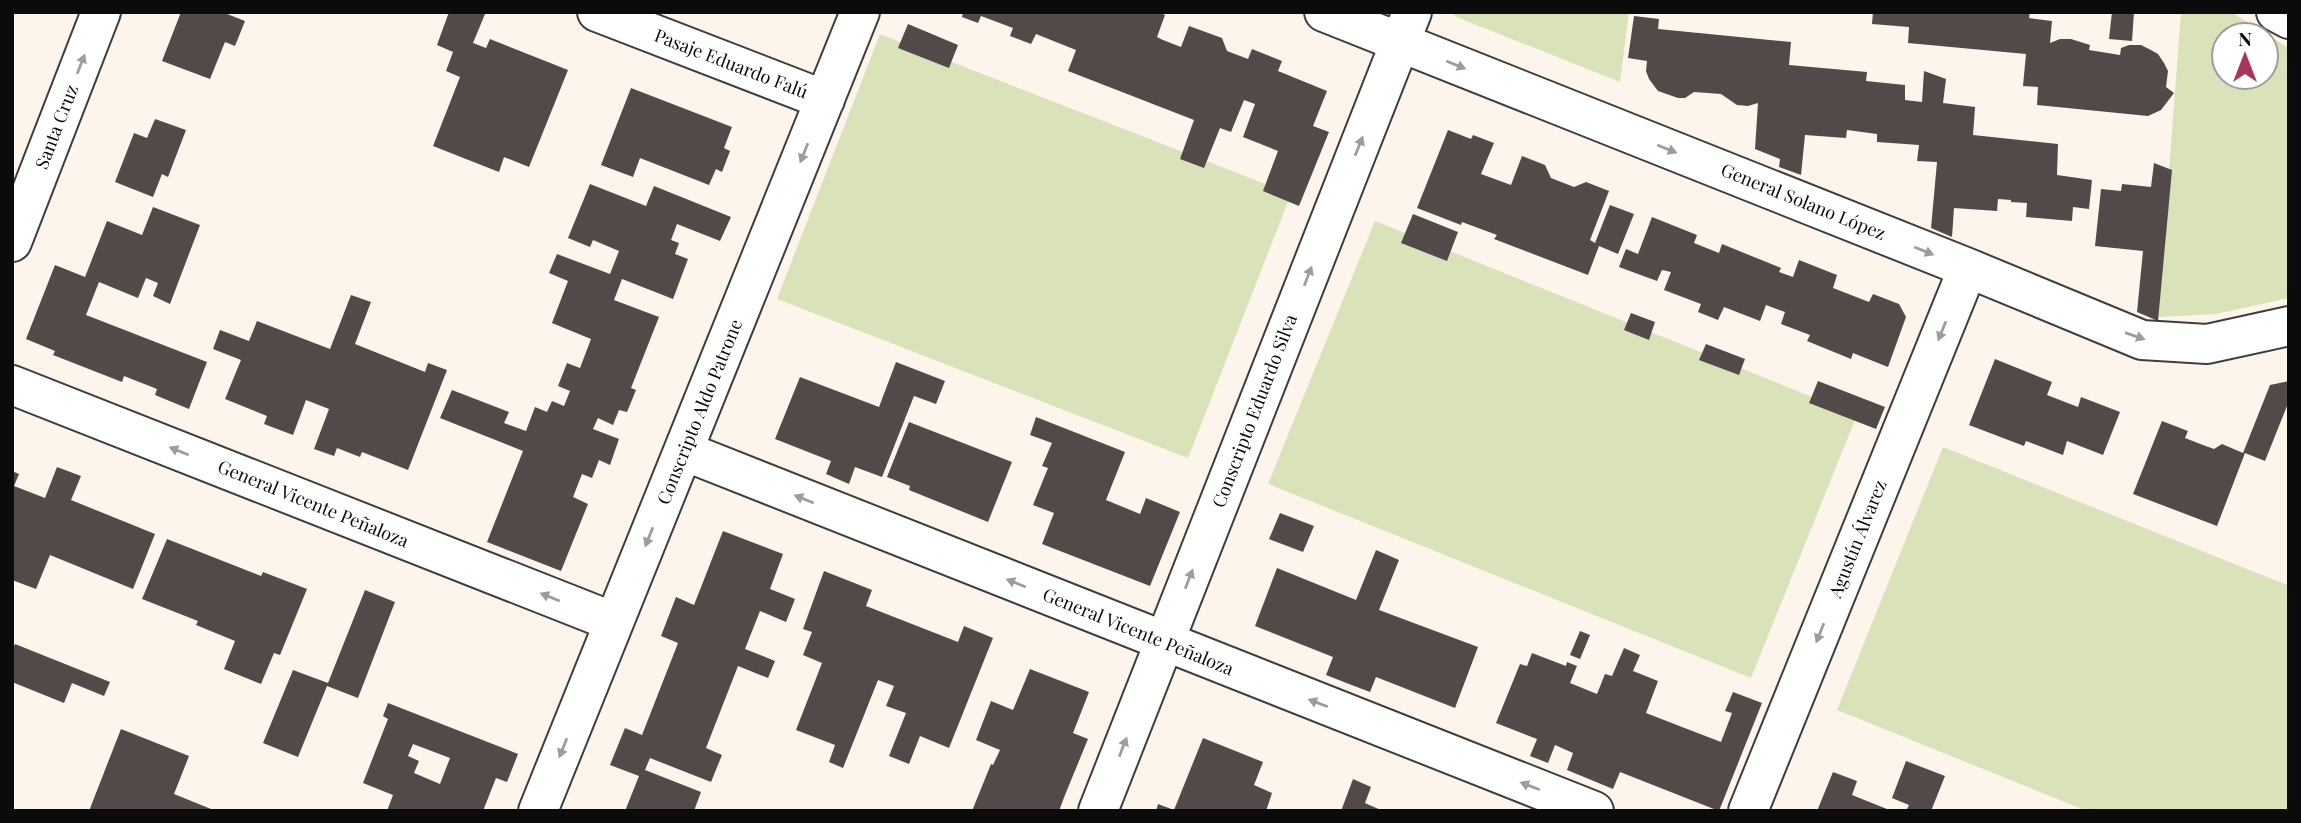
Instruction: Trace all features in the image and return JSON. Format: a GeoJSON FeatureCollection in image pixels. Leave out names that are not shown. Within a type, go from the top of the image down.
{"type":"FeatureCollection","features":[{"type":"Feature","properties":{"kind":"street","name":"Santa Cruz"},"geometry":{"type":"LineString","coordinates":[[12,242],[101,12]]}},
{"type":"Feature","properties":{"kind":"street","name":"Pasaje Eduardo Falú"},"geometry":{"type":"LineString","coordinates":[[597,12],[825,100]]}},
{"type":"Feature","properties":{"kind":"street","name":"Conscripto Aldo Patrone"},"geometry":{"type":"LineString","coordinates":[[538,811],[860,12]]}},
{"type":"Feature","properties":{"kind":"street","name":"General Solano López"},"geometry":{"type":"LineString","coordinates":[[1324,12],[1406,27],[2142,340],[2207,344],[2289,326]]}},
{"type":"Feature","properties":{"kind":"street"},"geometry":{"type":"LineString","coordinates":[[2276,12],[2289,19]]}},
{"type":"Feature","properties":{"kind":"street","name":"Conscripto Eduardo Silva"},"geometry":{"type":"LineString","coordinates":[[1098,811],[1406,27]]}},
{"type":"Feature","properties":{"kind":"street","name":"Agustín Álvarez"},"geometry":{"type":"LineString","coordinates":[[1748,811],[1968,268]]}},
{"type":"Feature","properties":{"kind":"street","name":"General Vicente Peñaloza"},"geometry":{"type":"LineString","coordinates":[[12,385],[614,622]]}},
{"type":"Feature","properties":{"kind":"street","name":"General Vicente Peñaloza"},"geometry":{"type":"LineString","coordinates":[[684,451],[1594,811]]}},
{"type":"Feature","properties":{"kind":"green space"},"geometry":{"type":"Polygon","coordinates":[[[1456,12],[1629,12],[1620,82],[1454,16],[1456,12]]]}},
{"type":"Feature","properties":{"kind":"green space"},"geometry":{"type":"Polygon","coordinates":[[[2181,12],[2231,12],[2246,21],[2210,21],[2210,91],[2280,91],[2280,42],[2289,48],[2289,298],[2216,314],[2158,317],[2181,12]]]}},
{"type":"Feature","properties":{"kind":"green space"},"geometry":{"type":"Polygon","coordinates":[[[880,34],[1291,194],[1188,458],[777,299],[880,34]]]}},
{"type":"Feature","properties":{"kind":"green space"},"geometry":{"type":"Polygon","coordinates":[[[1375,221],[1857,415],[1751,678],[1268,484],[1375,221]]]}},
{"type":"Feature","properties":{"kind":"green space"},"geometry":{"type":"Polygon","coordinates":[[[1943,447],[2289,586],[2289,811],[2087,811],[1837,710],[1943,447]]]}},
{"type":"Feature","properties":{"kind":"building"},"geometry":{"type":"Polygon","coordinates":[[[181,12],[222,12],[245,21],[235,46],[225,42],[210,79],[162,61],[181,12]]]}},
{"type":"Feature","properties":{"kind":"building"},"geometry":{"type":"Polygon","coordinates":[[[449,12],[485,14],[473,43],[486,48],[490,39],[568,70],[529,167],[504,157],[499,172],[433,146],[460,77],[446,71],[453,52],[437,45],[449,12]]]}},
{"type":"Feature","properties":{"kind":"building"},"geometry":{"type":"Polygon","coordinates":[[[963,12],[1158,12],[1165,15],[1157,37],[1163,40],[1181,47],[1189,26],[1222,38],[1227,51],[1248,59],[1252,49],[1282,61],[1278,71],[1327,91],[1313,126],[1329,132],[1299,206],[1263,191],[1278,151],[1243,137],[1255,104],[1244,100],[1231,132],[1220,128],[1204,168],[1180,159],[1194,120],[1068,71],[1076,50],[1036,34],[1031,44],[1010,36],[1013,28],[981,16],[978,23],[962,17],[963,12]]]}},
{"type":"Feature","properties":{"kind":"building"},"geometry":{"type":"Polygon","coordinates":[[[1873,12],[2030,12],[2029,18],[2052,21],[2050,43],[2071,39],[2090,45],[2089,50],[2120,55],[2121,48],[2141,45],[2158,54],[2168,71],[2166,87],[2174,93],[2161,110],[2148,116],[2037,105],[2038,87],[2023,86],[2026,54],[1908,43],[1909,27],[1872,24],[1873,12]]]}},
{"type":"Feature","properties":{"kind":"building"},"geometry":{"type":"Polygon","coordinates":[[[2112,12],[2134,12],[2132,41],[2109,39],[2112,12]]]}},
{"type":"Feature","properties":{"kind":"building"},"geometry":{"type":"Polygon","coordinates":[[[1634,16],[1659,19],[1658,29],[1791,42],[1789,65],[1867,72],[1866,81],[1905,85],[1905,100],[1922,102],[1924,71],[1946,79],[1943,103],[1975,107],[1973,135],[2058,144],[2057,175],[2092,180],[2089,209],[2073,207],[2072,221],[2026,217],[2027,203],[1998,199],[1997,211],[1954,208],[1952,237],[1931,228],[1937,162],[1917,161],[1919,145],[1877,142],[1877,134],[1847,130],[1846,138],[1805,135],[1801,175],[1779,167],[1780,159],[1755,149],[1758,103],[1737,105],[1721,94],[1694,92],[1685,98],[1678,98],[1658,91],[1646,71],[1647,61],[1628,58],[1634,16]]]}},
{"type":"Feature","properties":{"kind":"building"},"geometry":{"type":"Polygon","coordinates":[[[908,24],[958,45],[949,68],[898,48],[908,24]]]}},
{"type":"Feature","properties":{"kind":"building"},"geometry":{"type":"Polygon","coordinates":[[[631,88],[732,127],[724,148],[730,151],[722,172],[716,169],[709,185],[640,158],[633,177],[601,165],[631,88]]]}},
{"type":"Feature","properties":{"kind":"building"},"geometry":{"type":"Polygon","coordinates":[[[155,119],[186,130],[168,177],[162,174],[153,197],[115,182],[134,133],[147,138],[155,119]]]}},
{"type":"Feature","properties":{"kind":"building"},"geometry":{"type":"Polygon","coordinates":[[[1448,130],[1471,139],[1473,135],[1494,143],[1481,174],[1511,185],[1522,156],[1545,165],[1551,178],[1574,187],[1586,182],[1609,191],[1590,240],[1595,243],[1610,205],[1634,214],[1618,254],[1599,246],[1588,275],[1494,239],[1497,235],[1417,208],[1448,130]]]}},
{"type":"Feature","properties":{"kind":"building"},"geometry":{"type":"Polygon","coordinates":[[[2154,163],[2172,170],[2158,321],[2137,312],[2143,251],[2095,246],[2101,189],[2121,191],[2122,184],[2151,187],[2154,163]]]}},
{"type":"Feature","properties":{"kind":"building"},"geometry":{"type":"Polygon","coordinates":[[[590,184],[646,206],[654,186],[731,217],[720,241],[677,224],[671,240],[679,243],[675,254],[688,259],[673,299],[622,279],[614,300],[659,317],[631,388],[636,390],[627,412],[619,410],[613,425],[598,418],[593,429],[619,439],[610,465],[599,460],[592,478],[582,474],[573,497],[588,504],[561,571],[487,542],[523,451],[440,418],[452,390],[509,412],[504,423],[526,431],[535,407],[547,412],[552,401],[564,406],[570,391],[558,386],[567,363],[580,368],[591,339],[552,323],[568,281],[549,273],[557,254],[610,274],[619,251],[593,240],[590,247],[568,238],[590,184]]]}},
{"type":"Feature","properties":{"kind":"building"},"geometry":{"type":"Polygon","coordinates":[[[153,207],[200,225],[170,304],[153,296],[158,283],[146,278],[138,298],[99,282],[86,315],[207,362],[189,409],[155,395],[157,389],[124,376],[122,382],[53,355],[55,351],[26,339],[55,265],[85,277],[107,221],[142,235],[153,207]]]}},
{"type":"Feature","properties":{"kind":"building"},"geometry":{"type":"Polygon","coordinates":[[[1413,214],[1458,232],[1447,261],[1401,243],[1413,214]]]}},
{"type":"Feature","properties":{"kind":"building"},"geometry":{"type":"Polygon","coordinates":[[[1652,217],[1697,235],[1694,243],[1719,253],[1722,244],[1781,268],[1779,272],[1793,277],[1799,260],[1837,275],[1833,288],[1869,302],[1873,294],[1899,304],[1906,317],[1888,367],[1853,353],[1851,359],[1807,341],[1810,335],[1781,324],[1785,312],[1766,305],[1760,321],[1724,307],[1718,320],[1698,312],[1701,304],[1664,290],[1671,272],[1662,270],[1657,281],[1619,267],[1626,249],[1638,254],[1652,217]]]}},
{"type":"Feature","properties":{"kind":"building"},"geometry":{"type":"Polygon","coordinates":[[[351,295],[371,302],[355,344],[425,372],[428,363],[447,370],[408,470],[362,452],[360,457],[337,448],[334,456],[314,449],[329,409],[306,400],[293,435],[264,424],[267,416],[225,399],[241,360],[213,349],[220,330],[249,341],[257,321],[330,349],[351,295]]]}},
{"type":"Feature","properties":{"kind":"building"},"geometry":{"type":"Polygon","coordinates":[[[1631,313],[1655,322],[1649,340],[1624,330],[1631,313]]]}},
{"type":"Feature","properties":{"kind":"building"},"geometry":{"type":"Polygon","coordinates":[[[1706,344],[1745,359],[1739,375],[1699,360],[1706,344]]]}},
{"type":"Feature","properties":{"kind":"building"},"geometry":{"type":"Polygon","coordinates":[[[1995,359],[2052,382],[2047,395],[2078,407],[2081,397],[2120,412],[2103,455],[2067,441],[2063,455],[2026,441],[2024,446],[1969,425],[1995,359]]]}},
{"type":"Feature","properties":{"kind":"building"},"geometry":{"type":"Polygon","coordinates":[[[896,362],[945,381],[936,404],[914,396],[882,477],[855,467],[849,484],[826,474],[831,461],[775,439],[800,377],[879,407],[896,362]]]}},
{"type":"Feature","properties":{"kind":"building"},"geometry":{"type":"Polygon","coordinates":[[[1818,381],[1885,407],[1876,429],[1809,403],[1818,381]]]}},
{"type":"Feature","properties":{"kind":"building"},"geometry":{"type":"Polygon","coordinates":[[[2289,381],[2289,401],[2265,461],[2245,453],[2217,526],[2133,494],[2162,421],[2188,431],[2185,438],[2214,449],[2222,444],[2243,453],[2270,385],[2289,381]]]}},
{"type":"Feature","properties":{"kind":"building"},"geometry":{"type":"Polygon","coordinates":[[[1036,417],[1125,452],[1106,500],[1140,514],[1146,498],[1180,512],[1150,586],[1042,544],[1054,513],[1033,505],[1048,468],[1042,466],[1052,443],[1030,435],[1036,417]]]}},
{"type":"Feature","properties":{"kind":"building"},"geometry":{"type":"Polygon","coordinates":[[[909,422],[1012,462],[988,522],[909,490],[910,486],[887,477],[909,422]]]}},
{"type":"Feature","properties":{"kind":"building"},"geometry":{"type":"Polygon","coordinates":[[[57,467],[81,476],[71,500],[155,534],[133,589],[50,555],[36,589],[12,580],[12,471],[19,474],[14,486],[45,498],[57,467]]]}},
{"type":"Feature","properties":{"kind":"building"},"geometry":{"type":"Polygon","coordinates":[[[1280,513],[1314,526],[1303,552],[1269,539],[1280,513]]]}},
{"type":"Feature","properties":{"kind":"building"},"geometry":{"type":"Polygon","coordinates":[[[723,531],[783,554],[770,589],[795,599],[786,622],[760,611],[745,649],[775,661],[768,678],[738,666],[706,748],[722,755],[711,782],[650,758],[645,770],[701,792],[694,811],[625,811],[639,776],[610,765],[625,728],[642,735],[678,643],[661,636],[676,597],[694,605],[723,531]]]}},
{"type":"Feature","properties":{"kind":"building"},"geometry":{"type":"Polygon","coordinates":[[[167,539],[261,576],[263,572],[307,589],[280,655],[274,653],[261,684],[224,669],[235,641],[196,625],[198,621],[142,599],[167,539]]]}},
{"type":"Feature","properties":{"kind":"building"},"geometry":{"type":"Polygon","coordinates":[[[1376,550],[1399,560],[1379,610],[1478,647],[1455,708],[1376,677],[1370,692],[1326,675],[1333,657],[1255,626],[1277,568],[1356,600],[1376,550]]]}},
{"type":"Feature","properties":{"kind":"building"},"geometry":{"type":"Polygon","coordinates":[[[824,571],[872,590],[866,606],[958,642],[964,626],[993,638],[949,748],[920,736],[909,764],[889,756],[906,713],[886,706],[894,686],[878,680],[843,768],[829,762],[835,745],[796,730],[822,663],[803,655],[812,632],[803,629],[824,571]]]}},
{"type":"Feature","properties":{"kind":"building"},"geometry":{"type":"Polygon","coordinates":[[[365,590],[395,602],[358,698],[327,686],[298,757],[263,743],[293,670],[328,683],[365,590]]]}},
{"type":"Feature","properties":{"kind":"building"},"geometry":{"type":"Polygon","coordinates":[[[1580,631],[1590,635],[1580,659],[1570,655],[1580,631]]]}},
{"type":"Feature","properties":{"kind":"building"},"geometry":{"type":"Polygon","coordinates":[[[15,644],[110,682],[104,696],[72,683],[64,703],[12,682],[12,650],[15,644]]]}},
{"type":"Feature","properties":{"kind":"building"},"geometry":{"type":"Polygon","coordinates":[[[1624,648],[1640,655],[1633,671],[1658,681],[1646,713],[1721,742],[1732,713],[1725,711],[1733,692],[1762,703],[1719,811],[1620,772],[1613,789],[1567,770],[1573,753],[1555,745],[1548,763],[1530,756],[1537,739],[1496,723],[1520,664],[1527,666],[1532,653],[1566,666],[1567,662],[1577,666],[1570,683],[1597,694],[1605,674],[1612,676],[1624,648]]]}},
{"type":"Feature","properties":{"kind":"building"},"geometry":{"type":"Polygon","coordinates":[[[1030,669],[1089,692],[1073,733],[1088,739],[1059,811],[972,811],[991,764],[993,765],[1000,750],[976,740],[991,701],[1013,710],[1030,669]]]}},
{"type":"Feature","properties":{"kind":"building"},"geometry":{"type":"Polygon","coordinates":[[[388,703],[518,754],[507,782],[496,778],[483,811],[387,811],[393,795],[363,783],[388,719],[383,716],[388,703]],[[413,744],[408,756],[419,761],[414,773],[440,784],[450,758],[413,744]]]}},
{"type":"Feature","properties":{"kind":"building"},"geometry":{"type":"Polygon","coordinates":[[[121,729],[189,756],[174,794],[216,811],[89,811],[121,729]]]}},
{"type":"Feature","properties":{"kind":"building"},"geometry":{"type":"Polygon","coordinates":[[[1203,738],[1263,762],[1254,785],[1272,793],[1266,811],[1156,811],[1158,804],[1174,810],[1203,738]]]}},
{"type":"Feature","properties":{"kind":"building"},"geometry":{"type":"Polygon","coordinates":[[[1906,761],[1945,776],[1931,811],[1906,811],[1909,805],[1892,798],[1906,761]]]}},
{"type":"Feature","properties":{"kind":"building"},"geometry":{"type":"Polygon","coordinates":[[[1833,772],[1857,781],[1852,795],[1892,811],[1817,811],[1833,772]]]}},
{"type":"Feature","properties":{"kind":"building"},"geometry":{"type":"Polygon","coordinates":[[[1353,779],[1371,787],[1365,803],[1383,811],[1341,811],[1353,779]]]}}]}
